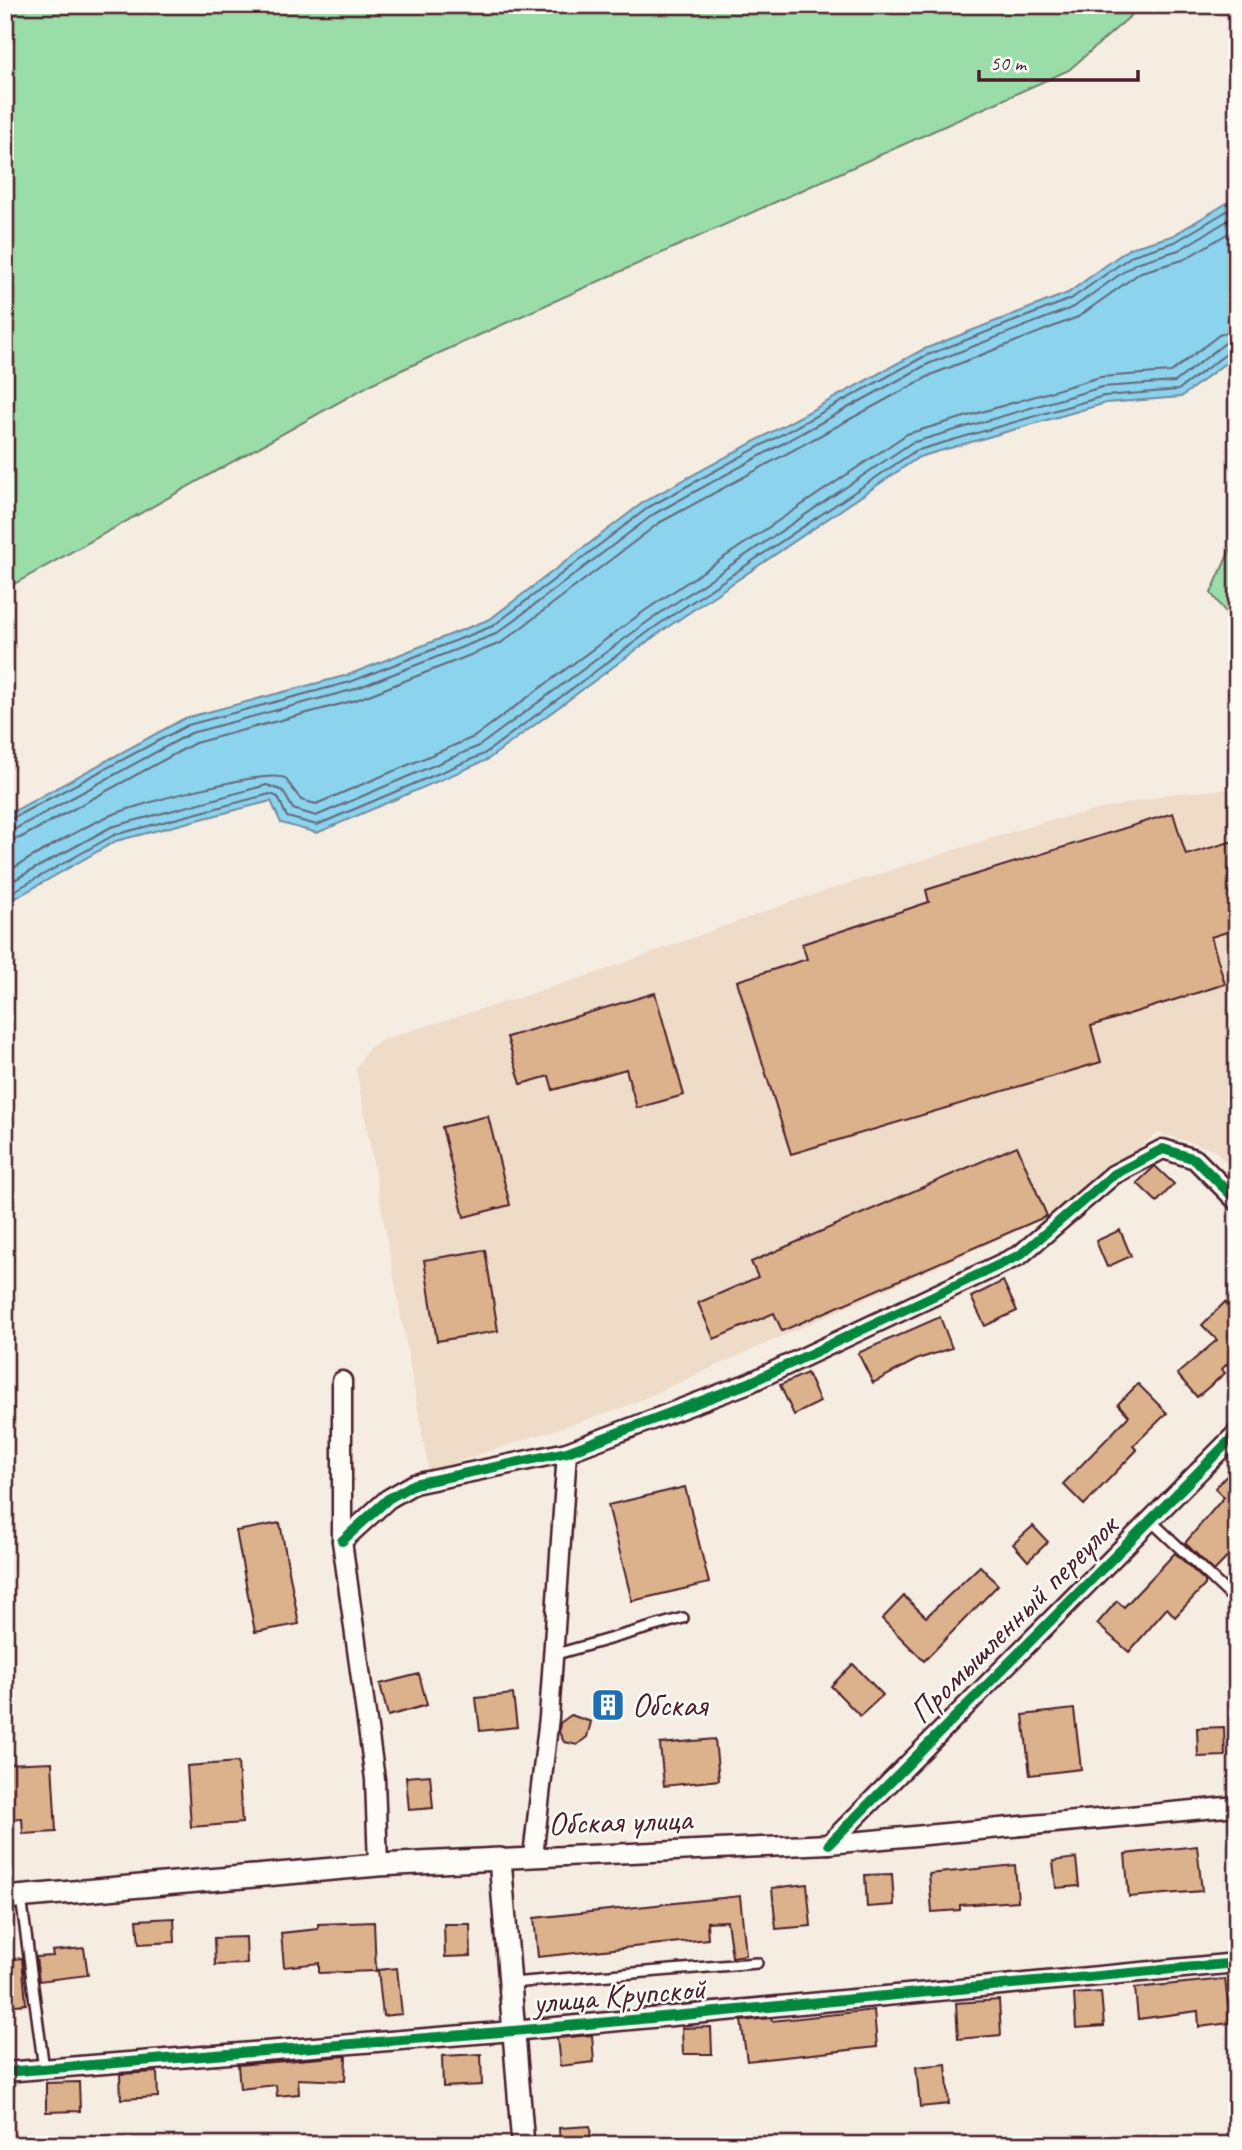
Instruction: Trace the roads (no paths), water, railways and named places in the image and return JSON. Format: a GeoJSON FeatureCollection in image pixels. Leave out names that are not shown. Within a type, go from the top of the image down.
{"type":"FeatureCollection","features":[{"type":"Feature","properties":{"kind":"street"},"geometry":{"type":"LineString","coordinates":[[342,1541],[388,1499],[415,1483],[567,1452],[749,1383],[1020,1255],[1113,1175],[1163,1149],[1195,1159],[1237,1201]]}},
{"type":"Feature","properties":{"kind":"street"},"geometry":{"type":"LineString","coordinates":[[342,1381],[342,1541],[375,1779],[378,1865]]}},
{"type":"Feature","properties":{"kind":"street","name":"Промышленный переулок"},"geometry":{"type":"LineString","coordinates":[[829,1844],[1237,1433]]}},
{"type":"Feature","properties":{"kind":"street"},"geometry":{"type":"LineString","coordinates":[[533,1856],[549,1717],[551,1656],[567,1452]]}},
{"type":"Feature","properties":{"kind":"street","name":"Обская улица"},"geometry":{"type":"LineString","coordinates":[[13,1898],[378,1865],[829,1844],[1237,1806]]}},
{"type":"Feature","properties":{"kind":"street"},"geometry":{"type":"LineString","coordinates":[[500,1859],[523,2145]]}},
{"type":"Feature","properties":{"kind":"street","name":"улица Крупской"},"geometry":{"type":"LineString","coordinates":[[5,2072],[513,2031],[1237,1963]]}},
{"type":"Feature","properties":{"kind":"lane"},"geometry":{"type":"LineString","coordinates":[[1149,1519],[1237,1602]]}},
{"type":"Feature","properties":{"kind":"lane"},"geometry":{"type":"LineString","coordinates":[[551,1656],[683,1618]]}},
{"type":"Feature","properties":{"kind":"lane"},"geometry":{"type":"LineString","coordinates":[[13,1898],[44,2068]]}},
{"type":"Feature","properties":{"kind":"lane"},"geometry":{"type":"LineString","coordinates":[[509,1983],[757,1963]]}},
{"type":"Feature","properties":{"kind":"water"},"geometry":{"type":"Polygon","coordinates":[[[1237,197],[1237,354],[1181,397],[1106,403],[919,457],[659,633],[487,760],[317,833],[281,823],[271,801],[116,841],[5,904],[5,816],[185,718],[348,675],[490,619],[645,501],[922,350],[1068,293],[1130,248],[1172,236],[1237,197]]]}},
{"type":"Feature","properties":{"kind":"place","name":"Обская"},"geometry":{"type":"Point","coordinates":[608,1705]}}]}
